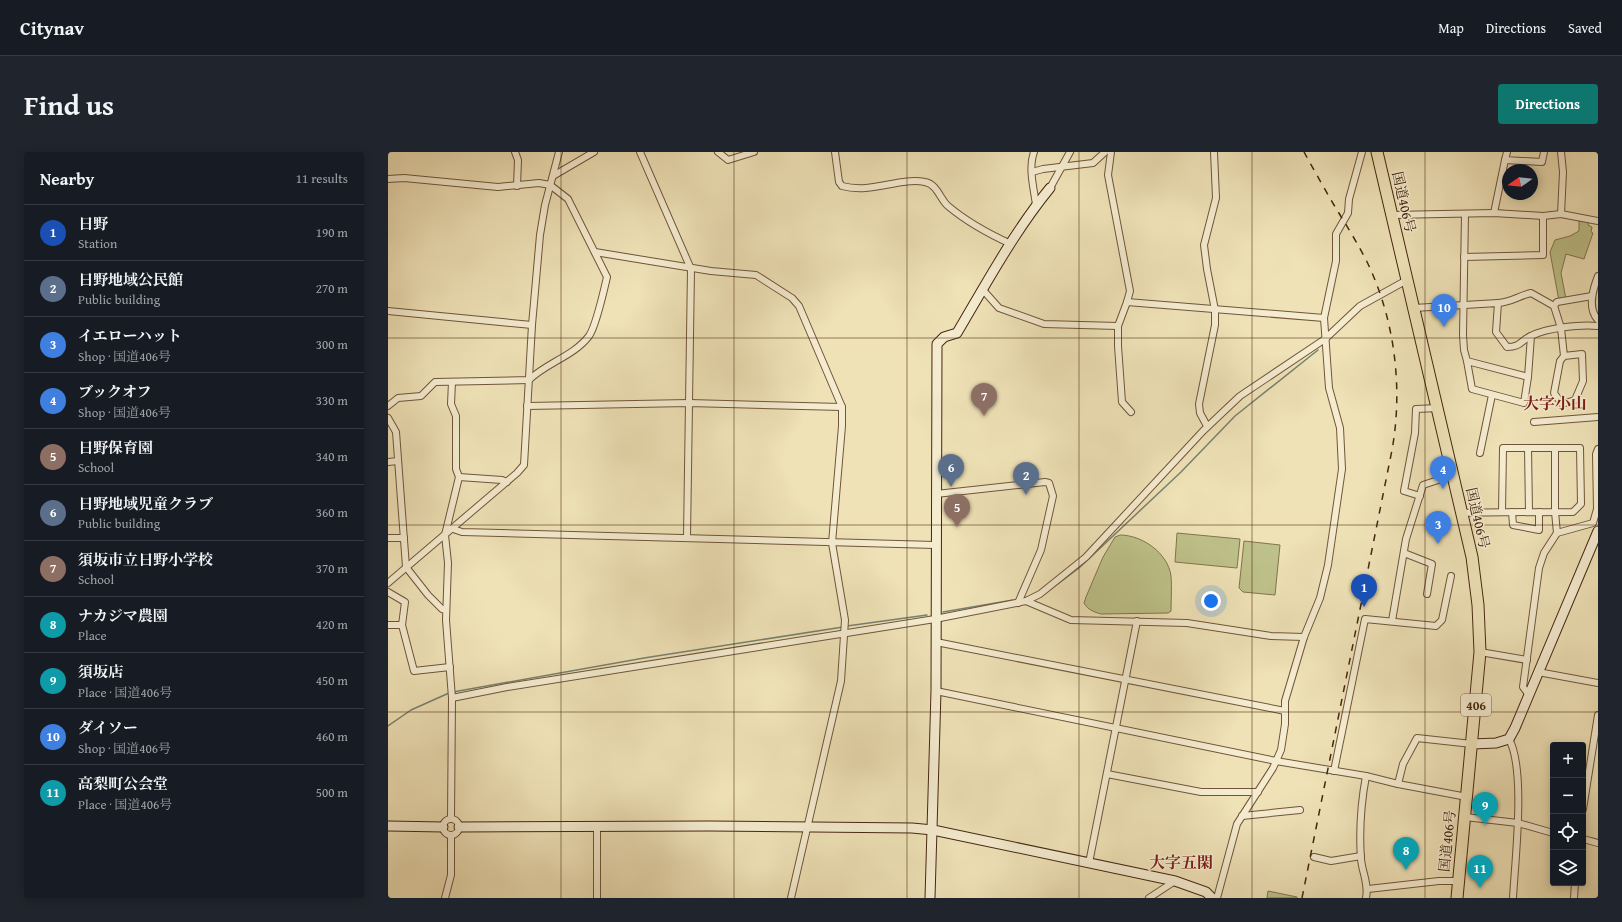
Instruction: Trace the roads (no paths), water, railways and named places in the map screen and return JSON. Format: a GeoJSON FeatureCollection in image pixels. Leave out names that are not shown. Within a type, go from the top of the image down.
{"type":"FeatureCollection","features":[{"type":"Feature","properties":{"kind":"highway","name":"国道406号"},"geometry":{"type":"LineString","coordinates":[[1377,152],[1472,557],[1478,605],[1480,652],[1457,898]]}},
{"type":"Feature","properties":{"kind":"street"},"geometry":{"type":"LineString","coordinates":[[515,152],[518,160],[517,186]]}},
{"type":"Feature","properties":{"kind":"street"},"geometry":{"type":"LineString","coordinates":[[388,583],[453,529],[507,482],[524,465],[532,325],[540,235],[550,185],[559,152]]}},
{"type":"Feature","properties":{"kind":"street"},"geometry":{"type":"LineString","coordinates":[[553,176],[594,152]]}},
{"type":"Feature","properties":{"kind":"street"},"geometry":{"type":"LineString","coordinates":[[640,152],[691,268],[687,537]]}},
{"type":"Feature","properties":{"kind":"street"},"geometry":{"type":"LineString","coordinates":[[718,152],[728,160],[751,153]]}},
{"type":"Feature","properties":{"kind":"street"},"geometry":{"type":"LineString","coordinates":[[835,152],[839,182],[842,186],[864,189],[914,181],[926,182],[934,187],[947,205],[959,214],[984,231],[1011,244]]}},
{"type":"Feature","properties":{"kind":"street"},"geometry":{"type":"LineString","coordinates":[[1034,152],[1031,159],[1036,205]]}},
{"type":"Feature","properties":{"kind":"street"},"geometry":{"type":"LineString","coordinates":[[930,898],[936,691],[935,619],[937,344],[944,337],[957,334],[1011,244],[1036,205],[1050,188],[1070,152]]}},
{"type":"Feature","properties":{"kind":"street"},"geometry":{"type":"LineString","coordinates":[[1032,172],[1043,169],[1060,169],[1093,163],[1105,152]]}},
{"type":"Feature","properties":{"kind":"street"},"geometry":{"type":"LineString","coordinates":[[1111,152],[1108,175],[1130,291],[1118,326],[1118,369],[1122,402],[1131,412]]}},
{"type":"Feature","properties":{"kind":"street"},"geometry":{"type":"LineString","coordinates":[[1207,426],[1200,413],[1199,404],[1213,337],[1215,310],[1204,245],[1216,198],[1214,152]]}},
{"type":"Feature","properties":{"kind":"street"},"geometry":{"type":"LineString","coordinates":[[1218,898],[1233,834],[1281,750],[1285,701],[1304,637],[1320,598],[1328,565],[1342,469],[1340,428],[1329,388],[1324,318],[1336,261],[1336,234],[1348,213],[1349,199],[1362,152]]}},
{"type":"Feature","properties":{"kind":"street"},"geometry":{"type":"LineString","coordinates":[[1494,213],[1507,152]]}},
{"type":"Feature","properties":{"kind":"street"},"geometry":{"type":"LineString","coordinates":[[1505,160],[1542,162],[1544,152]]}},
{"type":"Feature","properties":{"kind":"street"},"geometry":{"type":"LineString","coordinates":[[1560,214],[1562,172],[1561,152]]}},
{"type":"Feature","properties":{"kind":"street"},"geometry":{"type":"LineString","coordinates":[[388,180],[404,178],[490,187],[517,186],[539,183],[550,185],[568,199],[578,222],[607,277],[590,336],[578,347],[537,372],[529,380],[436,382],[421,396],[398,398],[388,406]]}},
{"type":"Feature","properties":{"kind":"street"},"geometry":{"type":"LineString","coordinates":[[1392,215],[1494,213],[1543,216],[1560,214],[1598,221]]}},
{"type":"Feature","properties":{"kind":"street"},"geometry":{"type":"LineString","coordinates":[[1465,214],[1463,335],[1472,389],[1524,403],[1532,336]]}},
{"type":"Feature","properties":{"kind":"street"},"geometry":{"type":"LineString","coordinates":[[1464,257],[1543,254],[1543,216]]}},
{"type":"Feature","properties":{"kind":"street"},"geometry":{"type":"LineString","coordinates":[[595,252],[691,268],[756,275],[792,298],[799,306],[808,324],[842,407],[842,426],[832,543],[842,601],[844,630],[841,682],[791,898]]}},
{"type":"Feature","properties":{"kind":"street"},"geometry":{"type":"LineString","coordinates":[[1598,276],[1592,296],[1592,306],[1595,317],[1598,320]]}},
{"type":"Feature","properties":{"kind":"street"},"geometry":{"type":"LineString","coordinates":[[452,698],[514,686],[844,630],[935,619],[1026,601],[1040,594],[1086,556],[1207,426],[1240,396],[1325,339],[1360,306],[1407,280]]}},
{"type":"Feature","properties":{"kind":"street"},"geometry":{"type":"LineString","coordinates":[[983,290],[999,308],[1044,324],[1118,326]]}},
{"type":"Feature","properties":{"kind":"street"},"geometry":{"type":"LineString","coordinates":[[1414,308],[1498,303],[1516,300],[1523,295],[1531,293],[1554,306],[1560,328],[1564,356],[1560,361],[1554,393],[1562,404],[1575,400],[1583,381],[1582,354],[1564,356]]}},
{"type":"Feature","properties":{"kind":"street"},"geometry":{"type":"LineString","coordinates":[[1554,306],[1556,302],[1592,296]]}},
{"type":"Feature","properties":{"kind":"street"},"geometry":{"type":"LineString","coordinates":[[1127,302],[1324,318]]}},
{"type":"Feature","properties":{"kind":"street"},"geometry":{"type":"LineString","coordinates":[[1498,303],[1496,332],[1507,347],[1516,347],[1532,336],[1560,328],[1580,325],[1598,326]]}},
{"type":"Feature","properties":{"kind":"street"},"geometry":{"type":"LineString","coordinates":[[388,311],[532,325]]}},
{"type":"Feature","properties":{"kind":"street"},"geometry":{"type":"LineString","coordinates":[[1467,361],[1528,377]]}},
{"type":"Feature","properties":{"kind":"street"},"geometry":{"type":"LineString","coordinates":[[451,818],[452,689],[446,610],[448,563],[445,535],[459,477],[456,469],[456,416],[451,404],[452,382]]}},
{"type":"Feature","properties":{"kind":"street"},"geometry":{"type":"LineString","coordinates":[[1480,453],[1492,395]]}},
{"type":"Feature","properties":{"kind":"street"},"geometry":{"type":"LineString","coordinates":[[528,406],[689,403],[842,407]]}},
{"type":"Feature","properties":{"kind":"street"},"geometry":{"type":"LineString","coordinates":[[1420,496],[1404,491],[1415,433],[1416,409],[1438,408]]}},
{"type":"Feature","properties":{"kind":"street"},"geometry":{"type":"LineString","coordinates":[[1534,422],[1598,417]]}},
{"type":"Feature","properties":{"kind":"street"},"geometry":{"type":"LineString","coordinates":[[388,418],[396,432],[406,567],[428,595],[442,609],[446,610]]}},
{"type":"Feature","properties":{"kind":"street"},"geometry":{"type":"LineString","coordinates":[[1462,513],[1572,512],[1581,504],[1580,448],[1503,448],[1502,512]]}},
{"type":"Feature","properties":{"kind":"street"},"geometry":{"type":"LineString","coordinates":[[1528,448],[1529,512]]}},
{"type":"Feature","properties":{"kind":"street"},"geometry":{"type":"LineString","coordinates":[[1529,695],[1523,687],[1539,568],[1544,553],[1557,533],[1555,512],[1554,448]]}},
{"type":"Feature","properties":{"kind":"street"},"geometry":{"type":"LineString","coordinates":[[1557,533],[1592,523],[1597,509],[1596,454],[1598,449]]}},
{"type":"Feature","properties":{"kind":"street"},"geometry":{"type":"LineString","coordinates":[[388,462],[398,462]]}},
{"type":"Feature","properties":{"kind":"street"},"geometry":{"type":"LineString","coordinates":[[1392,621],[1404,552],[1424,485],[1452,475]]}},
{"type":"Feature","properties":{"kind":"street"},"geometry":{"type":"LineString","coordinates":[[459,477],[502,480],[507,482]]}},
{"type":"Feature","properties":{"kind":"street"},"geometry":{"type":"LineString","coordinates":[[936,494],[1045,482],[1049,483],[1053,496],[1041,550],[1018,602]]}},
{"type":"Feature","properties":{"kind":"street"},"geometry":{"type":"LineString","coordinates":[[1512,512],[1513,525],[1539,530],[1539,512]]}},
{"type":"Feature","properties":{"kind":"street"},"geometry":{"type":"LineString","coordinates":[[453,529],[462,532],[564,536],[687,537],[832,543],[936,544]]}},
{"type":"Feature","properties":{"kind":"street"},"geometry":{"type":"LineString","coordinates":[[1398,784],[1402,764],[1418,738],[1472,744],[1496,743],[1509,739],[1598,531]]}},
{"type":"Feature","properties":{"kind":"street"},"geometry":{"type":"LineString","coordinates":[[388,538],[404,538]]}},
{"type":"Feature","properties":{"kind":"street"},"geometry":{"type":"LineString","coordinates":[[1404,552],[1432,564],[1427,594]]}},
{"type":"Feature","properties":{"kind":"street"},"geometry":{"type":"LineString","coordinates":[[1334,771],[1365,620],[1392,621],[1436,626],[1442,620],[1450,576]]}},
{"type":"Feature","properties":{"kind":"street"},"geometry":{"type":"LineString","coordinates":[[388,592],[405,602],[402,625],[414,671],[450,667]]}},
{"type":"Feature","properties":{"kind":"street"},"geometry":{"type":"LineString","coordinates":[[1026,601],[1071,620],[1137,620],[1217,626],[1271,636],[1304,637]]}},
{"type":"Feature","properties":{"kind":"street"},"geometry":{"type":"LineString","coordinates":[[1089,863],[1137,620]]}},
{"type":"Feature","properties":{"kind":"street"},"geometry":{"type":"LineString","coordinates":[[388,625],[402,625]]}},
{"type":"Feature","properties":{"kind":"street"},"geometry":{"type":"LineString","coordinates":[[936,642],[1285,711]]}},
{"type":"Feature","properties":{"kind":"street"},"geometry":{"type":"LineString","coordinates":[[1480,652],[1527,660]]}},
{"type":"Feature","properties":{"kind":"street"},"geometry":{"type":"LineString","coordinates":[[1538,672],[1598,683]]}},
{"type":"Feature","properties":{"kind":"street"},"geometry":{"type":"LineString","coordinates":[[936,691],[1117,727],[1276,761],[1366,776],[1398,784],[1467,797]]}},
{"type":"Feature","properties":{"kind":"street"},"geometry":{"type":"LineString","coordinates":[[1586,790],[1598,715]]}},
{"type":"Feature","properties":{"kind":"street"},"geometry":{"type":"LineString","coordinates":[[1509,739],[1514,749],[1518,823],[1513,898]]}},
{"type":"Feature","properties":{"kind":"street"},"geometry":{"type":"LineString","coordinates":[[1107,774],[1201,792],[1258,792]]}},
{"type":"Feature","properties":{"kind":"street"},"geometry":{"type":"LineString","coordinates":[[1366,776],[1361,807],[1361,856],[1368,889],[1366,898]]}},
{"type":"Feature","properties":{"kind":"street"},"geometry":{"type":"LineString","coordinates":[[1242,816],[1300,810]]}},
{"type":"Feature","properties":{"kind":"street"},"geometry":{"type":"LineString","coordinates":[[1464,817],[1518,823],[1550,832]]}},
{"type":"Feature","properties":{"kind":"street"},"geometry":{"type":"LineString","coordinates":[[451,818],[456,820],[459,827],[457,833],[451,835],[445,833],[443,827],[446,820],[451,818]]}},
{"type":"Feature","properties":{"kind":"street"},"geometry":{"type":"LineString","coordinates":[[388,826],[443,827]]}},
{"type":"Feature","properties":{"kind":"street"},"geometry":{"type":"LineString","coordinates":[[459,827],[807,826],[890,827],[933,830],[1174,881],[1206,892],[1212,898]]}},
{"type":"Feature","properties":{"kind":"street"},"geometry":{"type":"LineString","coordinates":[[597,827],[597,898]]}},
{"type":"Feature","properties":{"kind":"street"},"geometry":{"type":"LineString","coordinates":[[445,898],[451,874],[451,835]]}},
{"type":"Feature","properties":{"kind":"street"},"geometry":{"type":"LineString","coordinates":[[1586,840],[1598,843]]}},
{"type":"Feature","properties":{"kind":"street"},"geometry":{"type":"LineString","coordinates":[[1314,857],[1331,861],[1361,856]]}},
{"type":"Feature","properties":{"kind":"street"},"geometry":{"type":"LineString","coordinates":[[1149,898],[1174,881]]}},
{"type":"Feature","properties":{"kind":"street"},"geometry":{"type":"LineString","coordinates":[[1368,889],[1439,881],[1458,881]]}},
{"type":"Feature","properties":{"kind":"street"},"geometry":{"type":"LineString","coordinates":[[1574,898],[1575,886]]}},
{"type":"Feature","properties":{"kind":"waterway"},"geometry":{"type":"LineString","coordinates":[[1051,589],[1079,568],[1181,472],[1235,416],[1318,350]]}},
{"type":"Feature","properties":{"kind":"waterway"},"geometry":{"type":"LineString","coordinates":[[943,612],[1013,600]]}},
{"type":"Feature","properties":{"kind":"waterway"},"geometry":{"type":"LineString","coordinates":[[847,626],[927,615]]}},
{"type":"Feature","properties":{"kind":"waterway"},"geometry":{"type":"LineString","coordinates":[[453,692],[644,658],[843,627]]}},
{"type":"Feature","properties":{"kind":"waterway"},"geometry":{"type":"LineString","coordinates":[[388,726],[411,710],[449,693]]}},
{"type":"Feature","properties":{"kind":"railway"},"geometry":{"type":"LineString","coordinates":[[1302,898],[1392,450],[1397,403],[1391,333],[1378,287],[1361,250],[1304,152]]}},
{"type":"Feature","properties":{"kind":"place","name":"ダイソー"},"geometry":{"type":"Point","coordinates":[1444,327]}},
{"type":"Feature","properties":{"kind":"place","name":"須坂市立日野小学校"},"geometry":{"type":"Point","coordinates":[984,416]}},
{"type":"Feature","properties":{"kind":"place","name":"日野地域児童クラブ"},"geometry":{"type":"Point","coordinates":[951,487]}},
{"type":"Feature","properties":{"kind":"place","name":"ブックオフ"},"geometry":{"type":"Point","coordinates":[1443,489]}},
{"type":"Feature","properties":{"kind":"place","name":"日野地域公民館"},"geometry":{"type":"Point","coordinates":[1026,495]}},
{"type":"Feature","properties":{"kind":"place","name":"日野保育園"},"geometry":{"type":"Point","coordinates":[957,527]}},
{"type":"Feature","properties":{"kind":"place","name":"イエローハット"},"geometry":{"type":"Point","coordinates":[1438,544]}},
{"type":"Feature","properties":{"kind":"place","name":"日野"},"geometry":{"type":"Point","coordinates":[1364,607]}},
{"type":"Feature","properties":{"kind":"place","name":"須坂店"},"geometry":{"type":"Point","coordinates":[1485,825]}},
{"type":"Feature","properties":{"kind":"place","name":"ナカジマ農園"},"geometry":{"type":"Point","coordinates":[1406,870]}},
{"type":"Feature","properties":{"kind":"place","name":"高梨町公会堂"},"geometry":{"type":"Point","coordinates":[1480,888]}},
{"type":"Feature","properties":{"kind":"district","name":"大字小山"},"geometry":{"type":"Point","coordinates":[1555,403]}},
{"type":"Feature","properties":{"kind":"district","name":"大字五閑"},"geometry":{"type":"Point","coordinates":[1181,862]}}]}
